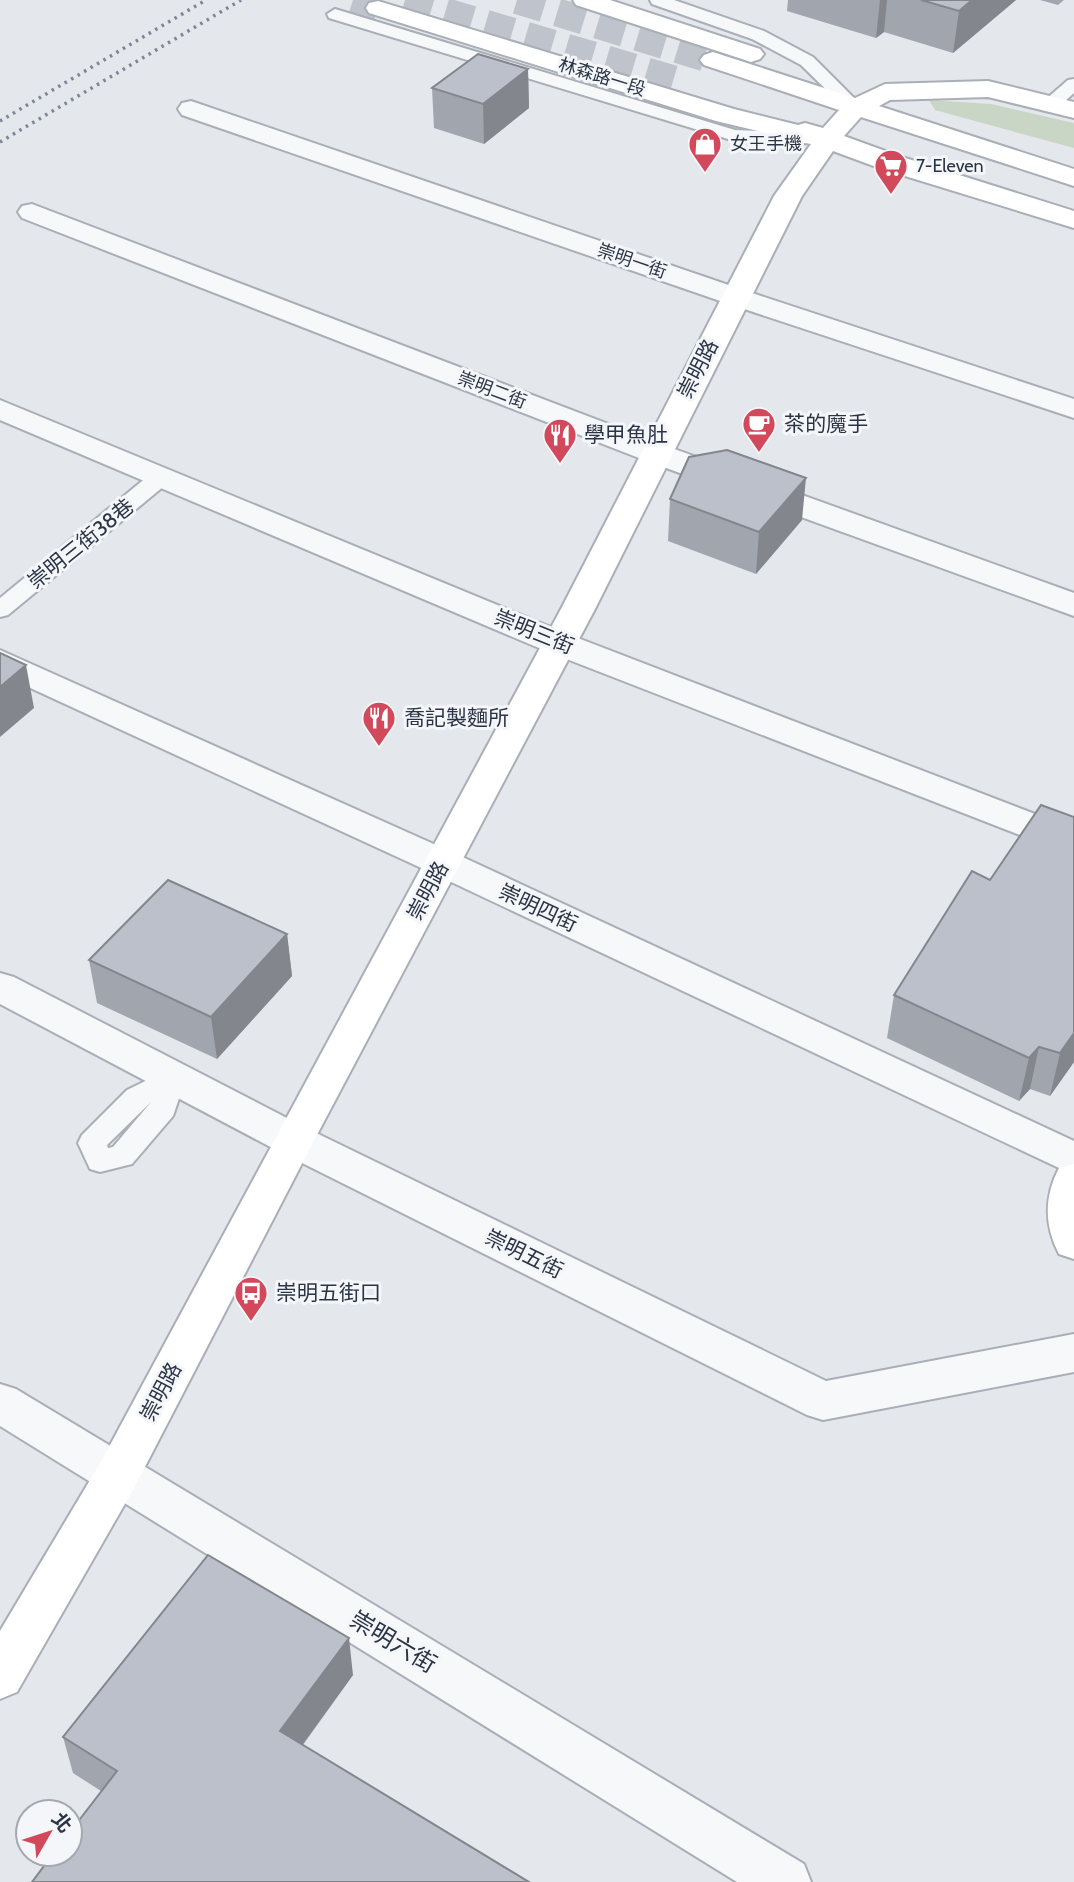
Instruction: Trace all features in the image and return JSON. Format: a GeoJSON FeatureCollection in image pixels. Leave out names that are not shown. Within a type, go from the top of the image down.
{"type":"FeatureCollection","features":[{"type":"Feature","properties":{"kind":"street"},"geometry":{"type":"LineString","coordinates":[[585,0],[721,42],[774,63],[855,108]]}},
{"type":"Feature","properties":{"kind":"street","name":"林森路一段"},"geometry":{"type":"LineString","coordinates":[[378,8],[725,115],[827,140]]}},
{"type":"Feature","properties":{"kind":"street"},"geometry":{"type":"LineString","coordinates":[[713,60],[1074,178]]}},
{"type":"Feature","properties":{"kind":"street","name":"林森路一段"},"geometry":{"type":"LineString","coordinates":[[686,83],[889,162],[1074,220]]}},
{"type":"Feature","properties":{"kind":"street"},"geometry":{"type":"LineString","coordinates":[[855,108],[885,92],[920,89],[988,89],[1062,107]]}},
{"type":"Feature","properties":{"kind":"street","name":"崇明路"},"geometry":{"type":"LineString","coordinates":[[0,1676],[118,1474],[293,1140],[578,609],[788,196],[827,140],[855,108]]}},
{"type":"Feature","properties":{"kind":"street","name":"崇明一街"},"geometry":{"type":"LineString","coordinates":[[191,109],[736,297],[1074,409]]}},
{"type":"Feature","properties":{"kind":"street","name":"崇明二街"},"geometry":{"type":"LineString","coordinates":[[32,212],[655,453],[1074,605]]}},
{"type":"Feature","properties":{"kind":"street","name":"崇明三街"},"geometry":{"type":"LineString","coordinates":[[0,409],[558,643],[1074,843]]}},
{"type":"Feature","properties":{"kind":"street","name":"崇明四街"},"geometry":{"type":"LineString","coordinates":[[0,661],[443,863],[1074,1159]]}},
{"type":"Feature","properties":{"kind":"street","name":"崇明五街"},"geometry":{"type":"LineString","coordinates":[[0,987],[293,1140],[823,1401],[1074,1353]]}},
{"type":"Feature","properties":{"kind":"street"},"geometry":{"type":"LineString","coordinates":[[1074,1180],[1067,1208],[1074,1242]]}},
{"type":"Feature","properties":{"kind":"street","name":"崇明六街"},"geometry":{"type":"LineString","coordinates":[[0,1403],[785,1882]]}},
{"type":"Feature","properties":{"kind":"lane"},"geometry":{"type":"LineString","coordinates":[[659,0],[758,35],[807,61],[855,108]]}},
{"type":"Feature","properties":{"kind":"lane"},"geometry":{"type":"LineString","coordinates":[[335,15],[734,135],[827,140]]}},
{"type":"Feature","properties":{"kind":"lane"},"geometry":{"type":"LineString","coordinates":[[1062,107],[1074,84]]}},
{"type":"Feature","properties":{"kind":"lane","name":"崇明三街38巷"},"geometry":{"type":"LineString","coordinates":[[0,610],[161,477]]}},
{"type":"Feature","properties":{"kind":"green space"},"geometry":{"type":"Polygon","coordinates":[[[929,100],[991,104],[1074,123],[1074,148],[935,110],[929,100]]]}},
{"type":"Feature","properties":{"kind":"building"},"geometry":{"type":"Polygon","coordinates":[[[921,0],[972,0],[959,11],[921,0]]]}},
{"type":"Feature","properties":{"kind":"building"},"geometry":{"type":"Polygon","coordinates":[[[478,54],[528,69],[483,104],[432,88],[478,54]]]}},
{"type":"Feature","properties":{"kind":"building"},"geometry":{"type":"Polygon","coordinates":[[[727,450],[806,478],[759,532],[670,499],[689,457],[727,450]]]}},
{"type":"Feature","properties":{"kind":"building"},"geometry":{"type":"Polygon","coordinates":[[[0,653],[26,665],[0,687],[0,653]]]}},
{"type":"Feature","properties":{"kind":"building"},"geometry":{"type":"Polygon","coordinates":[[[1041,805],[1074,817],[1074,1033],[1060,1053],[1039,1047],[1029,1058],[894,995],[972,871],[990,880],[1041,805]]]}},
{"type":"Feature","properties":{"kind":"building"},"geometry":{"type":"Polygon","coordinates":[[[168,880],[287,934],[211,1017],[89,960],[168,880]]]}},
{"type":"Feature","properties":{"kind":"building"},"geometry":{"type":"Polygon","coordinates":[[[208,1555],[349,1638],[280,1731],[529,1882],[32,1882],[42,1868],[84,1868],[84,1814],[117,1771],[63,1737],[208,1555]]]}},
{"type":"Feature","properties":{"kind":"tunnel"},"geometry":{"type":"LineString","coordinates":[[353,0],[378,8]]}},
{"type":"Feature","properties":{"kind":"tunnel"},"geometry":{"type":"LineString","coordinates":[[405,0],[686,83]]}},
{"type":"Feature","properties":{"kind":"tunnel"},"geometry":{"type":"LineString","coordinates":[[517,0],[713,60]]}},
{"type":"Feature","properties":{"kind":"railway"},"geometry":{"type":"LineString","coordinates":[[0,121],[206,0]]}},
{"type":"Feature","properties":{"kind":"railway"},"geometry":{"type":"LineString","coordinates":[[0,142],[241,0]]}},
{"type":"Feature","properties":{"kind":"place","name":"女王手機"},"geometry":{"type":"Point","coordinates":[705,174]}},
{"type":"Feature","properties":{"kind":"place","name":"7-Eleven"},"geometry":{"type":"Point","coordinates":[891,196]}},
{"type":"Feature","properties":{"kind":"place","name":"茶的魔手"},"geometry":{"type":"Point","coordinates":[759,454]}},
{"type":"Feature","properties":{"kind":"place","name":"學甲魚肚"},"geometry":{"type":"Point","coordinates":[560,465]}},
{"type":"Feature","properties":{"kind":"place","name":"喬記製麵所"},"geometry":{"type":"Point","coordinates":[379,748]}},
{"type":"Feature","properties":{"kind":"place","name":"崇明五街口"},"geometry":{"type":"Point","coordinates":[251,1323]}}]}
